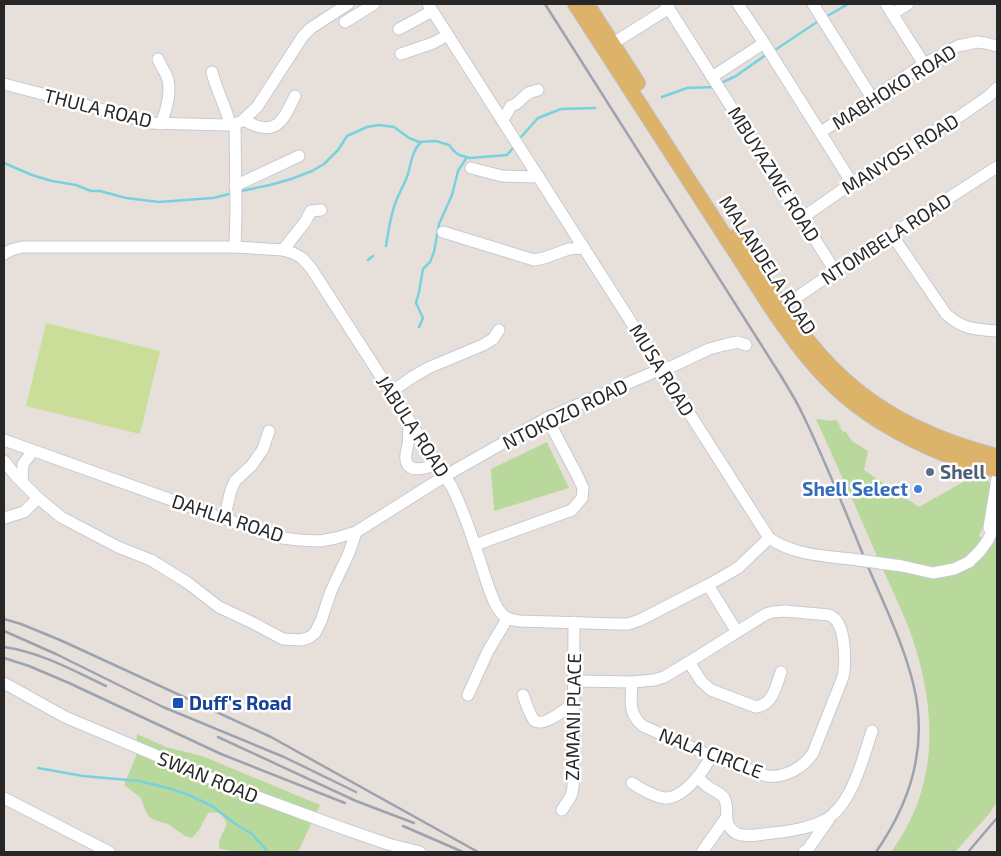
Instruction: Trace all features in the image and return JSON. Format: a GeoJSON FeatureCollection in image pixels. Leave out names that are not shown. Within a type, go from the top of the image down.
{"type":"FeatureCollection","features":[{"type":"Feature","properties":{"kind":"main road","name":"MALANDELA ROAD"},"geometry":{"type":"LineString","coordinates":[[575,4],[608,46],[779,309],[827,362],[846,382],[888,412],[941,439],[997,456]]}},
{"type":"Feature","properties":{"kind":"main road","name":"MALANDELA ROAD"},"geometry":{"type":"LineString","coordinates":[[587,4],[608,46]]}},
{"type":"Feature","properties":{"kind":"main road","name":"MALANDELA ROAD"},"geometry":{"type":"LineString","coordinates":[[779,309],[788,333],[816,367],[856,405],[920,444],[962,461],[997,470]]}},
{"type":"Feature","properties":{"kind":"street"},"geometry":{"type":"LineString","coordinates":[[236,123],[257,107],[303,36],[311,28],[348,4]]}},
{"type":"Feature","properties":{"kind":"street"},"geometry":{"type":"LineString","coordinates":[[345,22],[374,4]]}},
{"type":"Feature","properties":{"kind":"street"},"geometry":{"type":"LineString","coordinates":[[738,4],[852,183]]}},
{"type":"Feature","properties":{"kind":"street"},"geometry":{"type":"LineString","coordinates":[[812,4],[872,98]]}},
{"type":"Feature","properties":{"kind":"street"},"geometry":{"type":"LineString","coordinates":[[908,4],[889,9],[924,64]]}},
{"type":"Feature","properties":{"kind":"street","name":"MBUYAZWE ROAD"},"geometry":{"type":"LineString","coordinates":[[608,46],[667,6],[836,271]]}},
{"type":"Feature","properties":{"kind":"street"},"geometry":{"type":"LineString","coordinates":[[399,29],[430,7]]}},
{"type":"Feature","properties":{"kind":"street","name":"MUSA ROAD"},"geometry":{"type":"LineString","coordinates":[[430,7],[769,538],[778,545],[801,552],[902,566],[933,573],[954,570],[968,562],[988,540],[997,519]]}},
{"type":"Feature","properties":{"kind":"street"},"geometry":{"type":"LineString","coordinates":[[401,54],[433,43],[448,35]]}},
{"type":"Feature","properties":{"kind":"street","name":"MABHOKO ROAD"},"geometry":{"type":"LineString","coordinates":[[821,132],[924,64],[958,46],[977,42],[997,46]]}},
{"type":"Feature","properties":{"kind":"street"},"geometry":{"type":"LineString","coordinates":[[716,82],[768,50]]}},
{"type":"Feature","properties":{"kind":"street"},"geometry":{"type":"LineString","coordinates":[[158,59],[166,74],[168,83],[168,102],[162,124]]}},
{"type":"Feature","properties":{"kind":"street"},"geometry":{"type":"LineString","coordinates":[[212,72],[215,86],[227,111],[236,123],[235,247]]}},
{"type":"Feature","properties":{"kind":"street","name":"THULA ROAD"},"geometry":{"type":"LineString","coordinates":[[4,84],[148,123],[162,124],[236,123],[267,128],[281,122],[295,96]]}},
{"type":"Feature","properties":{"kind":"street","name":"MANYOSI ROAD"},"geometry":{"type":"LineString","coordinates":[[802,218],[852,183],[960,116],[989,96],[997,88]]}},
{"type":"Feature","properties":{"kind":"street"},"geometry":{"type":"LineString","coordinates":[[503,120],[511,106],[527,94],[538,90]]}},
{"type":"Feature","properties":{"kind":"street"},"geometry":{"type":"LineString","coordinates":[[235,186],[299,156]]}},
{"type":"Feature","properties":{"kind":"street","name":"NTOMBELA ROAD"},"geometry":{"type":"LineString","coordinates":[[779,309],[997,166]]}},
{"type":"Feature","properties":{"kind":"street"},"geometry":{"type":"LineString","coordinates":[[471,168],[502,176],[539,177]]}},
{"type":"Feature","properties":{"kind":"street"},"geometry":{"type":"LineString","coordinates":[[283,250],[306,222],[312,211],[320,210]]}},
{"type":"Feature","properties":{"kind":"street"},"geometry":{"type":"LineString","coordinates":[[443,232],[534,260],[570,248],[584,248]]}},
{"type":"Feature","properties":{"kind":"street"},"geometry":{"type":"LineString","coordinates":[[892,235],[946,314],[962,326],[997,331]]}},
{"type":"Feature","properties":{"kind":"street","name":"JABULA ROAD"},"geometry":{"type":"LineString","coordinates":[[4,254],[22,247],[235,247],[283,250],[302,258],[311,268],[452,487],[475,545],[494,604],[507,619]]}},
{"type":"Feature","properties":{"kind":"street"},"geometry":{"type":"LineString","coordinates":[[391,392],[428,368],[484,346],[493,339],[499,330]]}},
{"type":"Feature","properties":{"kind":"street","name":"NTOKOZO ROAD"},"geometry":{"type":"LineString","coordinates":[[445,476],[547,418],[661,369],[671,367],[709,349],[738,342],[746,345]]}},
{"type":"Feature","properties":{"kind":"street"},"geometry":{"type":"LineString","coordinates":[[475,545],[572,510],[582,498],[583,488],[547,418]]}},
{"type":"Feature","properties":{"kind":"street"},"geometry":{"type":"LineString","coordinates":[[409,420],[407,463],[415,469],[426,469],[437,464]]}},
{"type":"Feature","properties":{"kind":"street"},"geometry":{"type":"LineString","coordinates":[[224,519],[235,481],[245,473],[258,457],[269,431]]}},
{"type":"Feature","properties":{"kind":"street","name":"DAHLIA ROAD"},"geometry":{"type":"LineString","coordinates":[[4,440],[276,537],[299,540],[320,541],[356,532],[445,476]]}},
{"type":"Feature","properties":{"kind":"street"},"geometry":{"type":"LineString","coordinates":[[22,482],[23,464],[33,451]]}},
{"type":"Feature","properties":{"kind":"street"},"geometry":{"type":"LineString","coordinates":[[4,461],[38,498],[67,521],[118,547],[151,560],[188,583],[218,607],[252,622],[282,639],[302,640],[315,633],[356,532]]}},
{"type":"Feature","properties":{"kind":"street"},"geometry":{"type":"LineString","coordinates":[[988,540],[997,480]]}},
{"type":"Feature","properties":{"kind":"street"},"geometry":{"type":"LineString","coordinates":[[4,518],[24,512],[38,498]]}},
{"type":"Feature","properties":{"kind":"street"},"geometry":{"type":"LineString","coordinates":[[468,695],[488,651],[507,619],[628,624],[640,620],[708,585],[739,566],[769,538]]}},
{"type":"Feature","properties":{"kind":"street"},"geometry":{"type":"LineString","coordinates":[[708,585],[737,632]]}},
{"type":"Feature","properties":{"kind":"street","name":"NALA CIRCLE"},"geometry":{"type":"LineString","coordinates":[[574,681],[646,682],[659,678],[689,662],[766,614],[773,612],[785,611],[829,615],[838,622],[840,628],[845,659],[843,677],[813,753],[803,765],[782,776],[767,776],[711,756],[643,726],[634,718],[631,708],[632,682]]}},
{"type":"Feature","properties":{"kind":"street","name":"ZAMANI PLACE"},"geometry":{"type":"LineString","coordinates":[[562,810],[571,796],[573,788],[574,622]]}},
{"type":"Feature","properties":{"kind":"street"},"geometry":{"type":"LineString","coordinates":[[689,662],[701,682],[711,690],[756,707],[769,701],[781,672]]}},
{"type":"Feature","properties":{"kind":"street","name":"SWAN ROAD"},"geometry":{"type":"LineString","coordinates":[[4,683],[65,717],[236,789],[347,830],[388,844],[420,852]]}},
{"type":"Feature","properties":{"kind":"street"},"geometry":{"type":"LineString","coordinates":[[523,696],[534,720],[537,722],[546,721],[574,703]]}},
{"type":"Feature","properties":{"kind":"street"},"geometry":{"type":"LineString","coordinates":[[804,852],[842,804],[859,772],[872,731]]}},
{"type":"Feature","properties":{"kind":"street"},"geometry":{"type":"LineString","coordinates":[[632,783],[642,790],[668,798],[680,793],[698,777],[711,756]]}},
{"type":"Feature","properties":{"kind":"street"},"geometry":{"type":"LineString","coordinates":[[698,777],[706,786],[724,797],[727,823],[734,832],[742,835],[780,832],[814,825],[831,816]]}},
{"type":"Feature","properties":{"kind":"street"},"geometry":{"type":"LineString","coordinates":[[4,798],[109,852]]}},
{"type":"Feature","properties":{"kind":"street"},"geometry":{"type":"LineString","coordinates":[[702,852],[726,818]]}},
{"type":"Feature","properties":{"kind":"green space"},"geometry":{"type":"Polygon","coordinates":[[[46,323],[160,351],[140,434],[26,406],[46,323]]]}},
{"type":"Feature","properties":{"kind":"green space"},"geometry":{"type":"Polygon","coordinates":[[[816,419],[835,420],[838,422],[842,431],[846,432],[852,441],[868,451],[864,470],[919,507],[979,473],[986,476],[991,486],[986,519],[979,536],[992,542],[997,535],[997,802],[989,814],[955,852],[891,852],[907,827],[926,774],[929,719],[926,691],[920,662],[911,634],[816,419]]]}},
{"type":"Feature","properties":{"kind":"green space"},"geometry":{"type":"Polygon","coordinates":[[[547,442],[569,488],[494,511],[491,469],[547,442]]]}},
{"type":"Feature","properties":{"kind":"green space"},"geometry":{"type":"Polygon","coordinates":[[[137,734],[166,747],[202,756],[320,805],[298,852],[240,852],[221,849],[219,848],[219,841],[226,823],[224,817],[213,812],[208,813],[199,830],[192,838],[185,836],[168,824],[149,817],[141,798],[124,785],[136,756],[137,734]]]}},
{"type":"Feature","properties":{"kind":"waterway"},"geometry":{"type":"LineString","coordinates":[[824,18],[848,4]]}},
{"type":"Feature","properties":{"kind":"waterway"},"geometry":{"type":"LineString","coordinates":[[772,52],[820,20]]}},
{"type":"Feature","properties":{"kind":"waterway"},"geometry":{"type":"LineString","coordinates":[[721,83],[736,76],[767,54]]}},
{"type":"Feature","properties":{"kind":"waterway"},"geometry":{"type":"LineString","coordinates":[[662,97],[687,88],[714,87]]}},
{"type":"Feature","properties":{"kind":"waterway"},"geometry":{"type":"LineString","coordinates":[[521,137],[538,118],[561,109],[595,108]]}},
{"type":"Feature","properties":{"kind":"waterway"},"geometry":{"type":"LineString","coordinates":[[241,191],[270,185],[312,171],[324,164],[338,150],[347,136],[367,127],[379,125],[394,127],[409,138],[419,142],[436,141],[449,145],[459,155],[470,158],[507,155],[513,148]]}},
{"type":"Feature","properties":{"kind":"waterway"},"geometry":{"type":"LineString","coordinates":[[386,246],[395,203],[414,153],[421,142]]}},
{"type":"Feature","properties":{"kind":"waterway"},"geometry":{"type":"LineString","coordinates":[[419,327],[423,318],[416,303],[423,269],[430,262],[434,252],[439,224],[452,195],[458,171],[467,157]]}},
{"type":"Feature","properties":{"kind":"waterway"},"geometry":{"type":"LineString","coordinates":[[4,163],[52,181],[126,198],[159,202],[213,198],[229,194]]}},
{"type":"Feature","properties":{"kind":"waterway"},"geometry":{"type":"LineString","coordinates":[[368,260],[373,256]]}},
{"type":"Feature","properties":{"kind":"waterway"},"geometry":{"type":"LineString","coordinates":[[38,768],[83,776],[139,781],[189,795],[212,806],[252,834],[268,852]]}},
{"type":"Feature","properties":{"kind":"railway"},"geometry":{"type":"LineString","coordinates":[[545,4],[795,399],[826,464],[904,652],[918,709],[917,753],[907,794],[888,833],[876,852]]}},
{"type":"Feature","properties":{"kind":"railway"},"geometry":{"type":"LineString","coordinates":[[4,619],[60,640],[271,737],[478,852]]}},
{"type":"Feature","properties":{"kind":"railway"},"geometry":{"type":"LineString","coordinates":[[4,631],[56,654],[163,707],[284,757],[356,792]]}},
{"type":"Feature","properties":{"kind":"railway"},"geometry":{"type":"LineString","coordinates":[[4,647],[31,653],[69,668],[106,686]]}},
{"type":"Feature","properties":{"kind":"railway"},"geometry":{"type":"LineString","coordinates":[[4,658],[29,666],[69,683],[221,754],[345,803]]}},
{"type":"Feature","properties":{"kind":"railway"},"geometry":{"type":"LineString","coordinates":[[218,737],[356,801],[414,823]]}},
{"type":"Feature","properties":{"kind":"railway"},"geometry":{"type":"LineString","coordinates":[[968,852],[997,818]]}},
{"type":"Feature","properties":{"kind":"railway"},"geometry":{"type":"LineString","coordinates":[[403,826],[463,852]]}},
{"type":"Feature","properties":{"kind":"place","name":"Shell"},"geometry":{"type":"Point","coordinates":[930,472]}},
{"type":"Feature","properties":{"kind":"place","name":"Shell Select"},"geometry":{"type":"Point","coordinates":[918,489]}},
{"type":"Feature","properties":{"kind":"place","name":"Duff's Road"},"geometry":{"type":"Point","coordinates":[178,703]}}]}
